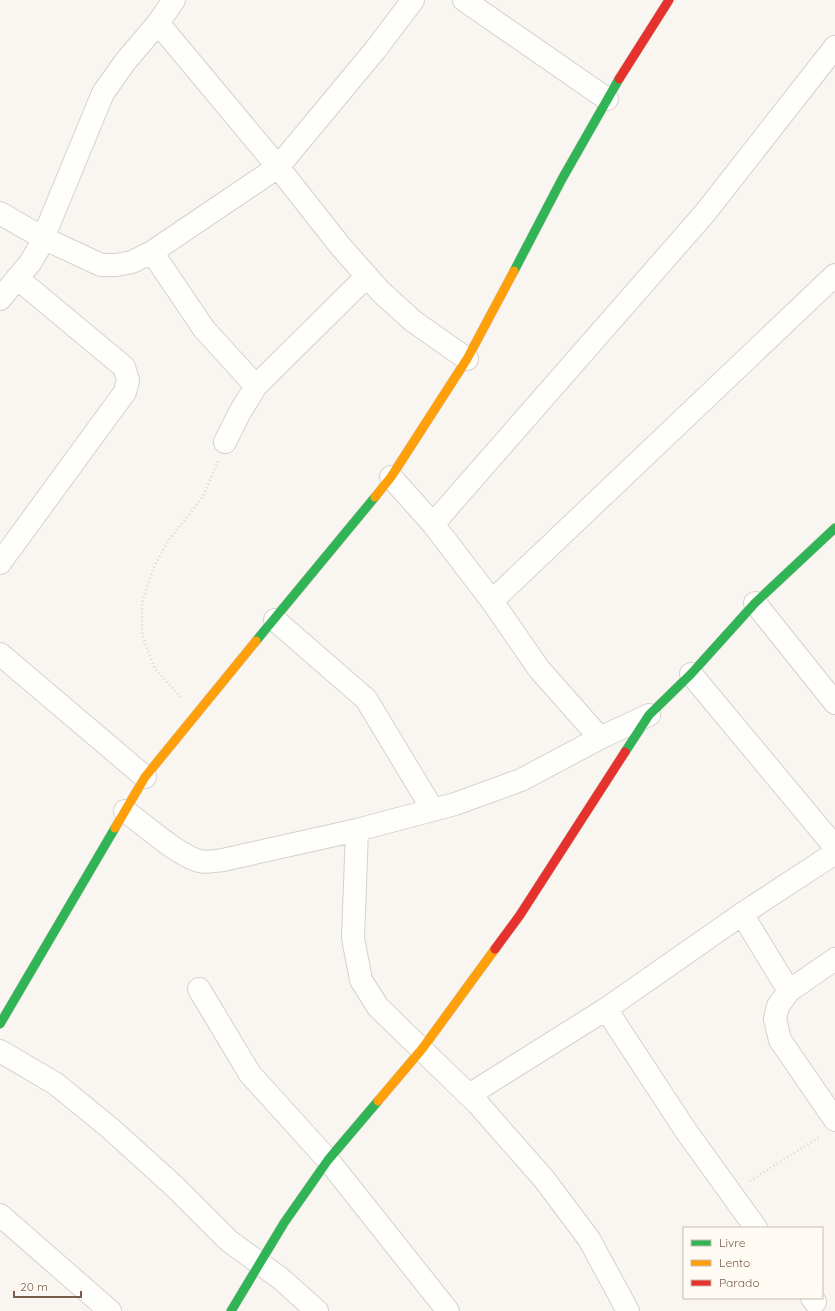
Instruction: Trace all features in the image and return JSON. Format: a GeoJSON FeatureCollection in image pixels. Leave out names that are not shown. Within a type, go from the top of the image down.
{"type":"FeatureCollection","features":[{"type":"Feature","properties":{"kind":"street"},"geometry":{"type":"LineString","coordinates":[[0,299],[36,253],[102,93],[125,62],[158,23],[174,0]]}},
{"type":"Feature","properties":{"kind":"street"},"geometry":{"type":"LineString","coordinates":[[0,213],[43,238],[101,265],[116,265],[132,262],[152,252],[278,167],[376,50],[413,0]]}},
{"type":"Feature","properties":{"kind":"street"},"geometry":{"type":"LineString","coordinates":[[464,0],[607,99]]}},
{"type":"Feature","properties":{"kind":"street"},"geometry":{"type":"LineString","coordinates":[[0,1024],[146,777],[391,477],[467,360],[562,179],[607,99],[669,0]]}},
{"type":"Feature","properties":{"kind":"street"},"geometry":{"type":"LineString","coordinates":[[158,23],[278,167],[341,247],[381,292],[413,321],[467,360]]}},
{"type":"Feature","properties":{"kind":"street"},"geometry":{"type":"LineString","coordinates":[[433,524],[705,213],[835,47]]}},
{"type":"Feature","properties":{"kind":"street"},"geometry":{"type":"LineString","coordinates":[[152,252],[204,329],[256,386]]}},
{"type":"Feature","properties":{"kind":"street"},"geometry":{"type":"LineString","coordinates":[[492,601],[835,275]]}},
{"type":"Feature","properties":{"kind":"street"},"geometry":{"type":"LineString","coordinates":[[225,442],[240,412],[256,386],[367,276]]}},
{"type":"Feature","properties":{"kind":"street"},"geometry":{"type":"LineString","coordinates":[[0,563],[125,392],[128,380],[124,367],[17,278]]}},
{"type":"Feature","properties":{"kind":"street"},"geometry":{"type":"LineString","coordinates":[[391,477],[433,524],[492,601],[538,668],[600,738]]}},
{"type":"Feature","properties":{"kind":"street"},"geometry":{"type":"LineString","coordinates":[[231,1311],[259,1262],[284,1223],[328,1160],[422,1048],[520,915],[648,715],[691,674],[754,603],[835,528]]}},
{"type":"Feature","properties":{"kind":"street"},"geometry":{"type":"LineString","coordinates":[[754,603],[835,703]]}},
{"type":"Feature","properties":{"kind":"street"},"geometry":{"type":"LineString","coordinates":[[275,620],[366,699],[433,810]]}},
{"type":"Feature","properties":{"kind":"street"},"geometry":{"type":"LineString","coordinates":[[0,654],[146,777]]}},
{"type":"Feature","properties":{"kind":"street"},"geometry":{"type":"LineString","coordinates":[[691,674],[835,847]]}},
{"type":"Feature","properties":{"kind":"street"},"geometry":{"type":"LineString","coordinates":[[125,811],[184,853],[199,861],[210,862],[358,830],[455,804],[521,780],[600,738],[648,715]]}},
{"type":"Feature","properties":{"kind":"street"},"geometry":{"type":"LineString","coordinates":[[358,830],[353,938],[360,980],[378,1006],[469,1095],[549,1185],[589,1240],[628,1311]]}},
{"type":"Feature","properties":{"kind":"street"},"geometry":{"type":"LineString","coordinates":[[469,1095],[606,1009],[742,914],[835,854]]}},
{"type":"Feature","properties":{"kind":"street"},"geometry":{"type":"LineString","coordinates":[[742,914],[789,991]]}},
{"type":"Feature","properties":{"kind":"street"},"geometry":{"type":"LineString","coordinates":[[828,1127],[780,1040],[775,1019],[778,1006],[789,991],[835,960]]}},
{"type":"Feature","properties":{"kind":"street"},"geometry":{"type":"LineString","coordinates":[[199,989],[250,1074],[328,1160],[448,1311]]}},
{"type":"Feature","properties":{"kind":"street"},"geometry":{"type":"LineString","coordinates":[[606,1009],[686,1131],[755,1227]]}},
{"type":"Feature","properties":{"kind":"street"},"geometry":{"type":"LineString","coordinates":[[0,1050],[56,1084],[110,1128],[175,1187],[229,1241],[259,1262],[317,1311]]}},
{"type":"Feature","properties":{"kind":"street"},"geometry":{"type":"LineString","coordinates":[[0,1215],[110,1311]]}},
{"type":"Feature","properties":{"kind":"path"},"geometry":{"type":"LineString","coordinates":[[198,715],[155,669],[142,635],[142,603],[153,569],[168,541],[204,497],[225,442]]}},
{"type":"Feature","properties":{"kind":"path"},"geometry":{"type":"LineString","coordinates":[[731,1194],[828,1127]]}},
{"type":"Feature","properties":{"kind":"traffic: fast"},"geometry":{"type":"LineString","coordinates":[[514,271],[562,179],[619,79]]}},
{"type":"Feature","properties":{"kind":"traffic: fast"},"geometry":{"type":"LineString","coordinates":[[256,641],[375,497]]}},
{"type":"Feature","properties":{"kind":"traffic: fast"},"geometry":{"type":"LineString","coordinates":[[625,752],[649,715],[691,674],[755,603],[835,528]]}},
{"type":"Feature","properties":{"kind":"traffic: fast"},"geometry":{"type":"LineString","coordinates":[[0,1024],[115,828]]}},
{"type":"Feature","properties":{"kind":"traffic: fast"},"geometry":{"type":"LineString","coordinates":[[231,1311],[284,1223],[328,1160],[378,1101]]}},
{"type":"Feature","properties":{"kind":"traffic: slow"},"geometry":{"type":"LineString","coordinates":[[375,497],[391,477],[467,359],[514,271]]}},
{"type":"Feature","properties":{"kind":"traffic: slow"},"geometry":{"type":"LineString","coordinates":[[115,828],[145,777],[256,641]]}},
{"type":"Feature","properties":{"kind":"traffic: slow"},"geometry":{"type":"LineString","coordinates":[[378,1101],[422,1049],[495,949]]}},
{"type":"Feature","properties":{"kind":"traffic: jam"},"geometry":{"type":"LineString","coordinates":[[619,79],[669,0]]}},
{"type":"Feature","properties":{"kind":"traffic: jam"},"geometry":{"type":"LineString","coordinates":[[495,949],[520,915],[625,752]]}}]}
